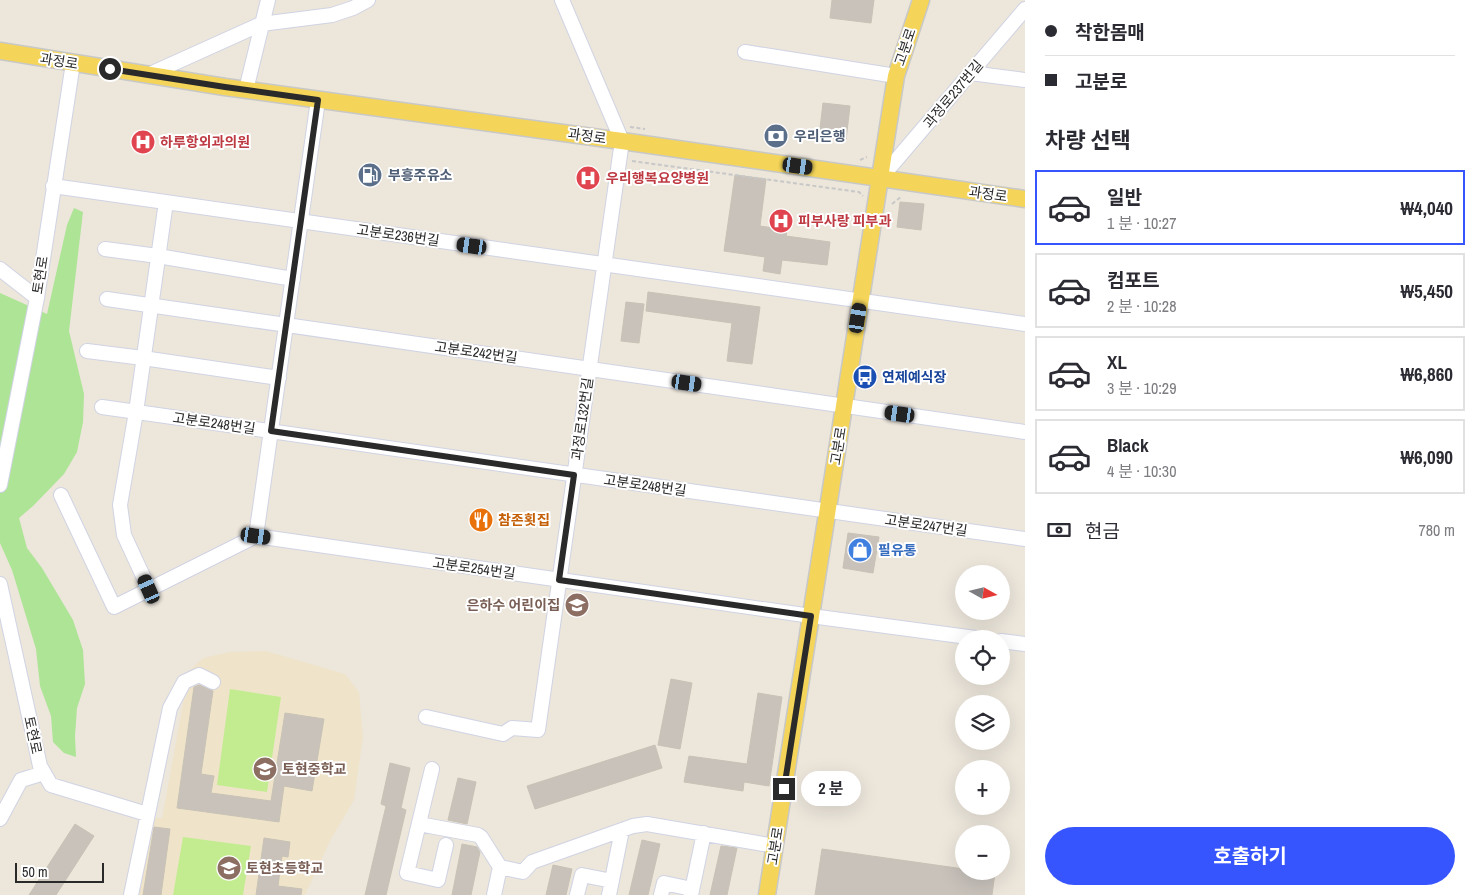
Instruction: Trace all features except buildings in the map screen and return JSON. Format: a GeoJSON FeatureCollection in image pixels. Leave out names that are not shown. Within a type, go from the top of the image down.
{"type":"FeatureCollection","features":[{"type":"Feature","properties":{"kind":"main road","name":"고분로"},"geometry":{"type":"LineString","coordinates":[[767,895],[896,76],[921,0]]}},
{"type":"Feature","properties":{"kind":"main road","name":"과정로"},"geometry":{"type":"LineString","coordinates":[[0,51],[246,90],[622,141],[1025,199]]}},
{"type":"Feature","properties":{"kind":"street"},"geometry":{"type":"LineString","coordinates":[[246,90],[268,0]]}},
{"type":"Feature","properties":{"kind":"street"},"geometry":{"type":"LineString","coordinates":[[148,75],[261,24],[332,15],[368,0]]}},
{"type":"Feature","properties":{"kind":"street"},"geometry":{"type":"LineString","coordinates":[[562,0],[622,141]]}},
{"type":"Feature","properties":{"kind":"street","name":"과정로237번길"},"geometry":{"type":"LineString","coordinates":[[880,179],[1025,9]]}},
{"type":"Feature","properties":{"kind":"street"},"geometry":{"type":"LineString","coordinates":[[745,52],[896,76]]}},
{"type":"Feature","properties":{"kind":"street","name":"토현로"},"geometry":{"type":"LineString","coordinates":[[0,485],[37,298],[73,63]]}},
{"type":"Feature","properties":{"kind":"street"},"geometry":{"type":"LineString","coordinates":[[970,73],[1025,80]]}},
{"type":"Feature","properties":{"kind":"street"},"geometry":{"type":"LineString","coordinates":[[61,495],[114,607],[256,536],[318,100]]}},
{"type":"Feature","properties":{"kind":"street","name":"과정로132번길"},"geometry":{"type":"LineString","coordinates":[[426,717],[503,734],[512,728],[538,730],[622,141]]}},
{"type":"Feature","properties":{"kind":"street","name":"고분로236번길"},"geometry":{"type":"LineString","coordinates":[[53,186],[1025,324]]}},
{"type":"Feature","properties":{"kind":"street"},"geometry":{"type":"LineString","coordinates":[[149,589],[124,535],[120,505],[136,412],[166,202]]}},
{"type":"Feature","properties":{"kind":"street"},"geometry":{"type":"LineString","coordinates":[[105,249],[293,279]]}},
{"type":"Feature","properties":{"kind":"street"},"geometry":{"type":"LineString","coordinates":[[0,269],[37,298]]}},
{"type":"Feature","properties":{"kind":"street","name":"고분로242번길"},"geometry":{"type":"LineString","coordinates":[[107,299],[1025,432]]}},
{"type":"Feature","properties":{"kind":"street"},"geometry":{"type":"LineString","coordinates":[[87,351],[278,378]]}},
{"type":"Feature","properties":{"kind":"street","name":"고분로248번길"},"geometry":{"type":"LineString","coordinates":[[102,407],[828,512]]}},
{"type":"Feature","properties":{"kind":"street","name":"고분로247번길"},"geometry":{"type":"LineString","coordinates":[[828,512],[1025,539]]}},
{"type":"Feature","properties":{"kind":"street","name":"고분로254번길"},"geometry":{"type":"LineString","coordinates":[[256,536],[955,635]]}},
{"type":"Feature","properties":{"kind":"street","name":"토현로"},"geometry":{"type":"LineString","coordinates":[[0,584],[40,766],[51,785],[147,814]]}},
{"type":"Feature","properties":{"kind":"street"},"geometry":{"type":"LineString","coordinates":[[1010,642],[1025,644]]}},
{"type":"Feature","properties":{"kind":"street"},"geometry":{"type":"LineString","coordinates":[[131,895],[166,720],[174,698],[184,682],[200,675],[213,682]]}},
{"type":"Feature","properties":{"kind":"street"},"geometry":{"type":"LineString","coordinates":[[432,770],[408,873],[438,880],[446,845]]}},
{"type":"Feature","properties":{"kind":"street"},"geometry":{"type":"LineString","coordinates":[[0,818],[21,780],[44,773]]}},
{"type":"Feature","properties":{"kind":"street"},"geometry":{"type":"LineString","coordinates":[[419,824],[481,837],[500,867],[494,895]]}},
{"type":"Feature","properties":{"kind":"street"},"geometry":{"type":"LineString","coordinates":[[500,867],[523,872],[532,862],[622,830],[647,824],[775,846]]}},
{"type":"Feature","properties":{"kind":"street"},"geometry":{"type":"LineString","coordinates":[[577,895],[582,875],[611,888],[622,830]]}},
{"type":"Feature","properties":{"kind":"street"},"geometry":{"type":"LineString","coordinates":[[661,895],[664,883],[692,892],[704,833]]}},
{"type":"Feature","properties":{"kind":"path"},"geometry":{"type":"LineString","coordinates":[[626,160],[860,192],[866,200]]}},
{"type":"Feature","properties":{"kind":"path"},"geometry":{"type":"LineString","coordinates":[[892,204],[906,194]]}},
{"type":"Feature","properties":{"kind":"shaded area","name":"토현중학교"},"geometry":{"type":"Polygon","coordinates":[[[266,651],[345,674],[359,692],[363,737],[354,800],[330,841],[305,895],[135,895],[150,818],[162,818],[189,671],[203,658],[229,652],[266,651]]]}},
{"type":"Feature","properties":{"kind":"green space"},"geometry":{"type":"Polygon","coordinates":[[[74,208],[83,212],[69,331],[84,394],[83,422],[77,452],[64,474],[19,518],[27,548],[42,568],[73,620],[83,650],[85,684],[77,708],[76,757],[64,753],[53,742],[51,716],[40,686],[36,649],[12,570],[0,543],[0,293],[47,314],[67,225],[74,208]]]}},
{"type":"Feature","properties":{"kind":"green space"},"geometry":{"type":"Polygon","coordinates":[[[230,689],[281,697],[267,792],[217,785],[230,689]]]}},
{"type":"Feature","properties":{"kind":"green space"},"geometry":{"type":"Polygon","coordinates":[[[183,837],[251,846],[243,895],[173,895],[183,837]]]}},
{"type":"Feature","properties":{"kind":"place","name":"우리은행"},"geometry":{"type":"Point","coordinates":[776,136]}},
{"type":"Feature","properties":{"kind":"place","name":"하루항외과의원"},"geometry":{"type":"Point","coordinates":[143,142]}},
{"type":"Feature","properties":{"kind":"place","name":"부흥주유소"},"geometry":{"type":"Point","coordinates":[370,175]}},
{"type":"Feature","properties":{"kind":"place","name":"우리행복요양병원"},"geometry":{"type":"Point","coordinates":[588,178]}},
{"type":"Feature","properties":{"kind":"place","name":"피부사랑 피부과"},"geometry":{"type":"Point","coordinates":[781,221]}},
{"type":"Feature","properties":{"kind":"place","name":"연제예식장"},"geometry":{"type":"Point","coordinates":[865,377]}},
{"type":"Feature","properties":{"kind":"place","name":"참존횟집"},"geometry":{"type":"Point","coordinates":[481,520]}},
{"type":"Feature","properties":{"kind":"place","name":"필유통"},"geometry":{"type":"Point","coordinates":[860,550]}},
{"type":"Feature","properties":{"kind":"place","name":"은하수 어린이집"},"geometry":{"type":"Point","coordinates":[577,605]}},
{"type":"Feature","properties":{"kind":"place","name":"토현중학교"},"geometry":{"type":"Point","coordinates":[265,769]}},
{"type":"Feature","properties":{"kind":"place","name":"토현초등학교"},"geometry":{"type":"Point","coordinates":[229,868]}},
{"type":"Feature","properties":{"kind":"route"},"geometry":{"type":"LineString","coordinates":[[110,69],[318,100],[271,431],[574,475],[559,580],[811,616],[784,789]]}}]}
